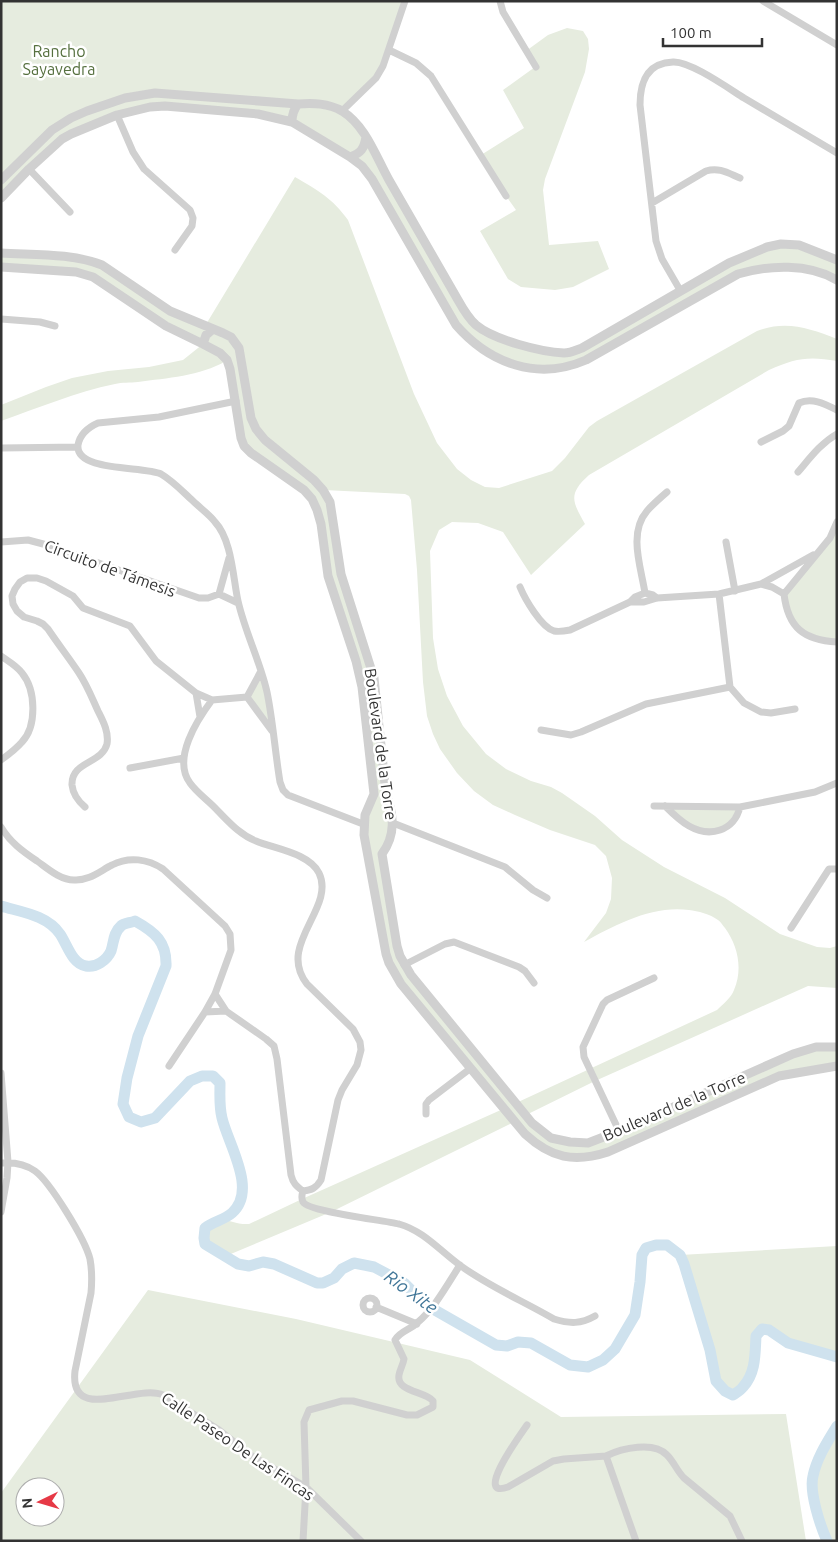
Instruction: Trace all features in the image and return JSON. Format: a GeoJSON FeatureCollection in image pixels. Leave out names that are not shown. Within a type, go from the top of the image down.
{"type":"FeatureCollection","features":[{"type":"Feature","properties":{"kind":"street"},"geometry":{"type":"LineString","coordinates":[[342,111],[376,78],[383,66],[405,1]]}},
{"type":"Feature","properties":{"kind":"street"},"geometry":{"type":"LineString","coordinates":[[500,1],[503,12],[536,67]]}},
{"type":"Feature","properties":{"kind":"street"},"geometry":{"type":"LineString","coordinates":[[764,1],[837,45]]}},
{"type":"Feature","properties":{"kind":"street"},"geometry":{"type":"LineString","coordinates":[[389,50],[416,63],[432,76],[506,196]]}},
{"type":"Feature","properties":{"kind":"street"},"geometry":{"type":"LineString","coordinates":[[680,290],[662,259],[654,229],[640,105],[640,90],[648,74],[663,64],[674,62],[684,64],[837,153]]}},
{"type":"Feature","properties":{"kind":"street"},"geometry":{"type":"LineString","coordinates":[[1,180],[52,130],[70,118],[126,98],[155,93],[298,104],[316,103],[342,111],[359,127],[466,314],[476,325],[524,346],[564,353],[574,352],[680,290],[751,252],[767,247],[781,244],[799,245],[836,260],[832,270],[826,273]]}},
{"type":"Feature","properties":{"kind":"street"},"geometry":{"type":"LineString","coordinates":[[292,122],[294,108],[298,104]]}},
{"type":"Feature","properties":{"kind":"street"},"geometry":{"type":"LineString","coordinates":[[1,198],[62,139],[117,115],[150,107],[165,106],[258,114],[292,122],[362,166],[372,179],[456,326],[468,339],[508,363],[539,369],[558,369],[573,366],[586,360],[738,274],[756,270],[793,268],[826,273],[837,280]]}},
{"type":"Feature","properties":{"kind":"street"},"geometry":{"type":"LineString","coordinates":[[117,115],[133,152],[144,169],[190,210],[193,218],[192,226],[175,250]]}},
{"type":"Feature","properties":{"kind":"street"},"geometry":{"type":"LineString","coordinates":[[350,157],[359,154],[365,147],[366,138]]}},
{"type":"Feature","properties":{"kind":"street"},"geometry":{"type":"LineString","coordinates":[[652,203],[714,168],[721,169],[740,178]]}},
{"type":"Feature","properties":{"kind":"street"},"geometry":{"type":"LineString","coordinates":[[29,169],[70,212]]}},
{"type":"Feature","properties":{"kind":"street"},"geometry":{"type":"LineString","coordinates":[[751,252],[750,260],[756,270]]}},
{"type":"Feature","properties":{"kind":"street","name":"Boulevard de la Torre"},"geometry":{"type":"LineString","coordinates":[[1,253],[92,261],[102,265],[170,311],[231,337],[239,348],[249,409],[256,429],[265,440],[314,480],[324,490],[330,502],[341,574],[374,678],[386,794],[391,808],[393,823],[389,842],[382,854],[397,946],[404,964],[411,975],[532,1123],[551,1138],[588,1143],[793,1054],[816,1047],[837,1047]]}},
{"type":"Feature","properties":{"kind":"street","name":"Boulevard de la Torre"},"geometry":{"type":"LineString","coordinates":[[1,267],[76,272],[93,277],[166,326],[204,344],[220,354],[226,360],[230,370],[241,438],[244,446],[251,453],[304,490],[312,499],[320,524],[328,576],[361,680],[374,794],[368,805],[363,824],[364,835],[386,954],[400,984],[514,1122],[535,1144],[549,1152],[564,1157],[596,1156],[779,1076],[837,1066]]}},
{"type":"Feature","properties":{"kind":"street"},"geometry":{"type":"LineString","coordinates":[[1,320],[40,322],[55,326]]}},
{"type":"Feature","properties":{"kind":"street"},"geometry":{"type":"LineString","coordinates":[[204,344],[206,335],[213,328]]}},
{"type":"Feature","properties":{"kind":"street"},"geometry":{"type":"LineString","coordinates":[[482,349],[485,336],[489,332]]}},
{"type":"Feature","properties":{"kind":"street"},"geometry":{"type":"LineString","coordinates":[[558,369],[562,364],[564,353]]}},
{"type":"Feature","properties":{"kind":"street"},"geometry":{"type":"LineString","coordinates":[[761,442],[784,431],[789,426],[799,403],[805,400],[812,400],[837,410]]}},
{"type":"Feature","properties":{"kind":"street"},"geometry":{"type":"LineString","coordinates":[[236,401],[159,417],[98,423],[84,432],[78,446],[80,453],[83,457],[101,465],[159,473],[169,479],[217,523],[230,555],[238,603],[262,671],[267,692],[280,782],[283,790],[288,795],[363,824]]}},
{"type":"Feature","properties":{"kind":"street"},"geometry":{"type":"LineString","coordinates":[[798,472],[825,442],[837,434]]}},
{"type":"Feature","properties":{"kind":"street"},"geometry":{"type":"LineString","coordinates":[[1,448],[78,446]]}},
{"type":"Feature","properties":{"kind":"street"},"geometry":{"type":"LineString","coordinates":[[645,592],[637,544],[637,532],[646,512],[667,492]]}},
{"type":"Feature","properties":{"kind":"street"},"geometry":{"type":"LineString","coordinates":[[784,594],[830,538],[837,522]]}},
{"type":"Feature","properties":{"kind":"street","name":"Circuito de Támesis"},"geometry":{"type":"LineString","coordinates":[[1,542],[28,540],[47,544],[199,598],[208,598],[219,594]]}},
{"type":"Feature","properties":{"kind":"street"},"geometry":{"type":"LineString","coordinates":[[726,542],[735,591]]}},
{"type":"Feature","properties":{"kind":"street"},"geometry":{"type":"LineString","coordinates":[[630,602],[735,591],[761,584],[818,553]]}},
{"type":"Feature","properties":{"kind":"street"},"geometry":{"type":"LineString","coordinates":[[230,555],[219,594],[238,603]]}},
{"type":"Feature","properties":{"kind":"street"},"geometry":{"type":"LineString","coordinates":[[85,807],[77,800],[74,793],[73,777],[76,770],[99,756],[104,750],[107,742],[107,733],[80,674],[48,629],[43,624],[24,617],[17,612],[12,596],[14,589],[20,582],[27,578],[37,578],[46,581],[73,596],[83,608],[130,626],[156,661],[196,693],[212,700],[247,697]]}},
{"type":"Feature","properties":{"kind":"street"},"geometry":{"type":"LineString","coordinates":[[761,584],[772,587],[784,594],[789,614],[801,632],[812,638],[837,642]]}},
{"type":"Feature","properties":{"kind":"street"},"geometry":{"type":"LineString","coordinates":[[520,587],[526,600],[546,627],[562,632],[630,602],[645,592],[657,598]]}},
{"type":"Feature","properties":{"kind":"street"},"geometry":{"type":"LineString","coordinates":[[719,594],[730,687],[744,703],[760,712],[782,713],[795,709]]}},
{"type":"Feature","properties":{"kind":"street"},"geometry":{"type":"LineString","coordinates":[[1,656],[23,673],[29,686],[33,714],[30,728],[22,742],[1,760]]}},
{"type":"Feature","properties":{"kind":"street"},"geometry":{"type":"LineString","coordinates":[[247,697],[262,671]]}},
{"type":"Feature","properties":{"kind":"street"},"geometry":{"type":"LineString","coordinates":[[541,730],[571,735],[646,704],[730,687]]}},
{"type":"Feature","properties":{"kind":"street"},"geometry":{"type":"LineString","coordinates":[[196,693],[200,717]]}},
{"type":"Feature","properties":{"kind":"street"},"geometry":{"type":"LineString","coordinates":[[247,697],[272,731]]}},
{"type":"Feature","properties":{"kind":"street"},"geometry":{"type":"LineString","coordinates":[[212,700],[200,717],[184,758],[184,772],[190,783],[241,834],[303,857],[313,864],[320,874],[322,888],[299,948],[297,967],[301,977],[307,984],[358,1036],[361,1050],[357,1065],[338,1100],[321,1180],[317,1187],[303,1191],[296,1187],[293,1182],[274,1046],[266,1038],[226,1011],[215,994]]}},
{"type":"Feature","properties":{"kind":"street"},"geometry":{"type":"LineString","coordinates":[[130,768],[184,758]]}},
{"type":"Feature","properties":{"kind":"street"},"geometry":{"type":"LineString","coordinates":[[654,806],[740,807],[815,792],[837,783]]}},
{"type":"Feature","properties":{"kind":"street"},"geometry":{"type":"LineString","coordinates":[[374,794],[380,791],[386,794]]}},
{"type":"Feature","properties":{"kind":"street"},"geometry":{"type":"LineString","coordinates":[[665,806],[690,827],[708,831],[716,831],[729,826],[738,815],[740,807]]}},
{"type":"Feature","properties":{"kind":"street"},"geometry":{"type":"LineString","coordinates":[[393,823],[505,866],[533,890],[547,898]]}},
{"type":"Feature","properties":{"kind":"street"},"geometry":{"type":"LineString","coordinates":[[1,827],[21,850],[57,874],[72,880],[84,879],[114,864],[127,860],[152,862],[163,869],[225,926],[230,934],[231,950],[215,994],[169,1066]]}},
{"type":"Feature","properties":{"kind":"street"},"geometry":{"type":"LineString","coordinates":[[368,853],[375,857],[382,854]]}},
{"type":"Feature","properties":{"kind":"street"},"geometry":{"type":"LineString","coordinates":[[790,928],[833,869]]}},
{"type":"Feature","properties":{"kind":"street"},"geometry":{"type":"LineString","coordinates":[[404,964],[445,944],[454,942],[519,966],[534,983]]}},
{"type":"Feature","properties":{"kind":"street"},"geometry":{"type":"LineString","coordinates":[[619,1131],[584,1058],[583,1047],[600,1009],[607,1000],[654,978]]}},
{"type":"Feature","properties":{"kind":"street"},"geometry":{"type":"LineString","coordinates":[[205,1012],[226,1011]]}},
{"type":"Feature","properties":{"kind":"street"},"geometry":{"type":"LineString","coordinates":[[773,1063],[775,1072],[779,1076]]}},
{"type":"Feature","properties":{"kind":"street"},"geometry":{"type":"LineString","coordinates":[[426,1114],[426,1104],[429,1100],[471,1068]]}},
{"type":"Feature","properties":{"kind":"street"},"geometry":{"type":"LineString","coordinates":[[1,1073],[7,1178],[1,1212]]}},
{"type":"Feature","properties":{"kind":"street","name":"Calle Paseo De Las Fincas"},"geometry":{"type":"LineString","coordinates":[[5,1163],[28,1167],[43,1178],[77,1228],[87,1248],[92,1281],[75,1371],[75,1384],[80,1393],[90,1399],[104,1400],[134,1393],[158,1392],[219,1430],[252,1456],[306,1487],[362,1541]]}},
{"type":"Feature","properties":{"kind":"street"},"geometry":{"type":"LineString","coordinates":[[303,1191],[302,1198],[308,1206],[396,1224],[415,1230],[460,1266],[554,1319],[565,1323],[576,1323],[595,1316]]}},
{"type":"Feature","properties":{"kind":"street"},"geometry":{"type":"LineString","coordinates":[[303,1541],[306,1487],[304,1422],[309,1410],[348,1400],[407,1415],[417,1414],[433,1406],[433,1401],[430,1398],[406,1388],[402,1384],[399,1376],[404,1359],[395,1340],[417,1324],[432,1307],[460,1266]]}},
{"type":"Feature","properties":{"kind":"street"},"geometry":{"type":"LineString","coordinates":[[376,1307],[417,1324]]}},
{"type":"Feature","properties":{"kind":"street"},"geometry":{"type":"LineString","coordinates":[[527,1425],[500,1468],[496,1479],[496,1485],[499,1488],[508,1487],[553,1461],[606,1456],[615,1452],[648,1446],[661,1450],[668,1455],[684,1478],[730,1516],[742,1541]]}},
{"type":"Feature","properties":{"kind":"street"},"geometry":{"type":"LineString","coordinates":[[606,1456],[636,1541]]}},
{"type":"Feature","properties":{"kind":"green space","name":"Rancho Sayavedra"},"geometry":{"type":"Polygon","coordinates":[[[1,1],[405,1],[383,66],[343,111],[350,118],[458,300],[489,333],[564,353],[729,263],[781,244],[837,260],[837,280],[807,269],[747,271],[573,366],[523,367],[468,339],[362,166],[275,117],[150,107],[71,134],[1,198],[1,1]]]}},
{"type":"Feature","properties":{"kind":"green space"},"geometry":{"type":"Polygon","coordinates":[[[567,28],[583,31],[588,39],[589,49],[585,72],[545,179],[543,190],[549,245],[598,241],[609,269],[573,287],[555,290],[521,287],[508,279],[480,231],[516,210],[481,155],[524,128],[503,90],[535,67],[526,51],[548,35],[567,28]]]}},
{"type":"Feature","properties":{"kind":"green space"},"geometry":{"type":"Polygon","coordinates":[[[295,177],[324,196],[348,220],[414,394],[437,443],[457,469],[471,480],[485,487],[499,488],[552,471],[565,458],[589,427],[597,421],[757,331],[778,326],[788,326],[807,329],[837,339],[837,361],[802,359],[769,370],[589,475],[578,487],[574,498],[577,509],[585,524],[531,575],[503,532],[478,523],[452,522],[439,530],[430,551],[433,638],[438,669],[447,696],[463,726],[486,754],[506,769],[562,793],[595,816],[622,840],[664,867],[725,898],[780,934],[817,947],[830,948],[837,946],[837,988],[808,986],[595,1081],[526,1115],[551,1138],[588,1143],[793,1054],[837,1047],[837,1066],[779,1076],[596,1156],[549,1152],[514,1122],[331,1212],[226,1256],[205,1244],[205,1228],[212,1223],[227,1220],[249,1224],[503,1109],[394,973],[364,835],[374,794],[362,687],[328,576],[312,499],[244,446],[226,361],[205,370],[183,376],[100,387],[1,421],[1,405],[46,387],[72,378],[183,360],[203,344],[93,277],[1,267],[1,254],[92,261],[170,311],[205,326],[295,177]],[[324,490],[339,561],[371,666],[393,823],[382,854],[400,956],[516,1103],[717,1010],[733,993],[737,982],[738,958],[733,942],[720,922],[708,914],[689,910],[661,910],[648,913],[621,923],[584,942],[606,913],[611,899],[612,878],[606,856],[595,845],[550,830],[493,805],[474,791],[457,773],[440,749],[427,716],[411,500],[405,494],[324,490]]]}},
{"type":"Feature","properties":{"kind":"green space"},"geometry":{"type":"Polygon","coordinates":[[[837,522],[837,642],[823,641],[794,624],[784,594],[818,553],[837,522]]]}},
{"type":"Feature","properties":{"kind":"green space"},"geometry":{"type":"Polygon","coordinates":[[[261,671],[272,731],[247,697],[261,671]]]}},
{"type":"Feature","properties":{"kind":"green space"},"geometry":{"type":"Polygon","coordinates":[[[665,806],[740,807],[723,829],[698,830],[665,806]]]}},
{"type":"Feature","properties":{"kind":"green space"},"geometry":{"type":"Polygon","coordinates":[[[837,1246],[837,1357],[788,1343],[769,1330],[762,1329],[756,1336],[756,1355],[752,1371],[743,1388],[733,1395],[725,1391],[716,1381],[710,1350],[680,1255],[837,1246]]]}},
{"type":"Feature","properties":{"kind":"green space"},"geometry":{"type":"Polygon","coordinates":[[[148,1290],[296,1319],[470,1360],[561,1417],[786,1414],[806,1541],[1,1541],[1,1493],[148,1290]]]}},
{"type":"Feature","properties":{"kind":"green space"},"geometry":{"type":"Polygon","coordinates":[[[837,1426],[837,1541],[827,1541],[816,1508],[812,1483],[820,1456],[837,1426]]]}},
{"type":"Feature","properties":{"kind":"waterway","name":"Rio Xite"},"geometry":{"type":"LineString","coordinates":[[1,906],[33,915],[48,922],[60,934],[73,958],[86,966],[97,965],[107,957],[111,951],[116,932],[124,924],[135,921],[154,934],[162,944],[166,966],[138,1036],[127,1078],[123,1104],[129,1117],[141,1122],[155,1118],[190,1081],[202,1076],[213,1076],[220,1083],[221,1114],[239,1167],[242,1192],[239,1203],[232,1213],[205,1228],[204,1238],[205,1244],[238,1264],[249,1266],[263,1262],[274,1264],[317,1283],[323,1283],[334,1278],[342,1269],[354,1263],[374,1267],[404,1283],[426,1305],[496,1345],[507,1346],[518,1342],[531,1343],[570,1365],[588,1367],[603,1360],[615,1349],[635,1315],[642,1255],[646,1248],[656,1245],[667,1245],[680,1255],[684,1264],[710,1350],[716,1381],[725,1391],[733,1395],[747,1382],[753,1369],[756,1336],[762,1329],[769,1330],[788,1343],[837,1357]]}},
{"type":"Feature","properties":{"kind":"waterway","name":"Rio Xite"},"geometry":{"type":"LineString","coordinates":[[827,1541],[816,1508],[812,1483],[820,1456],[837,1426]]}}]}
